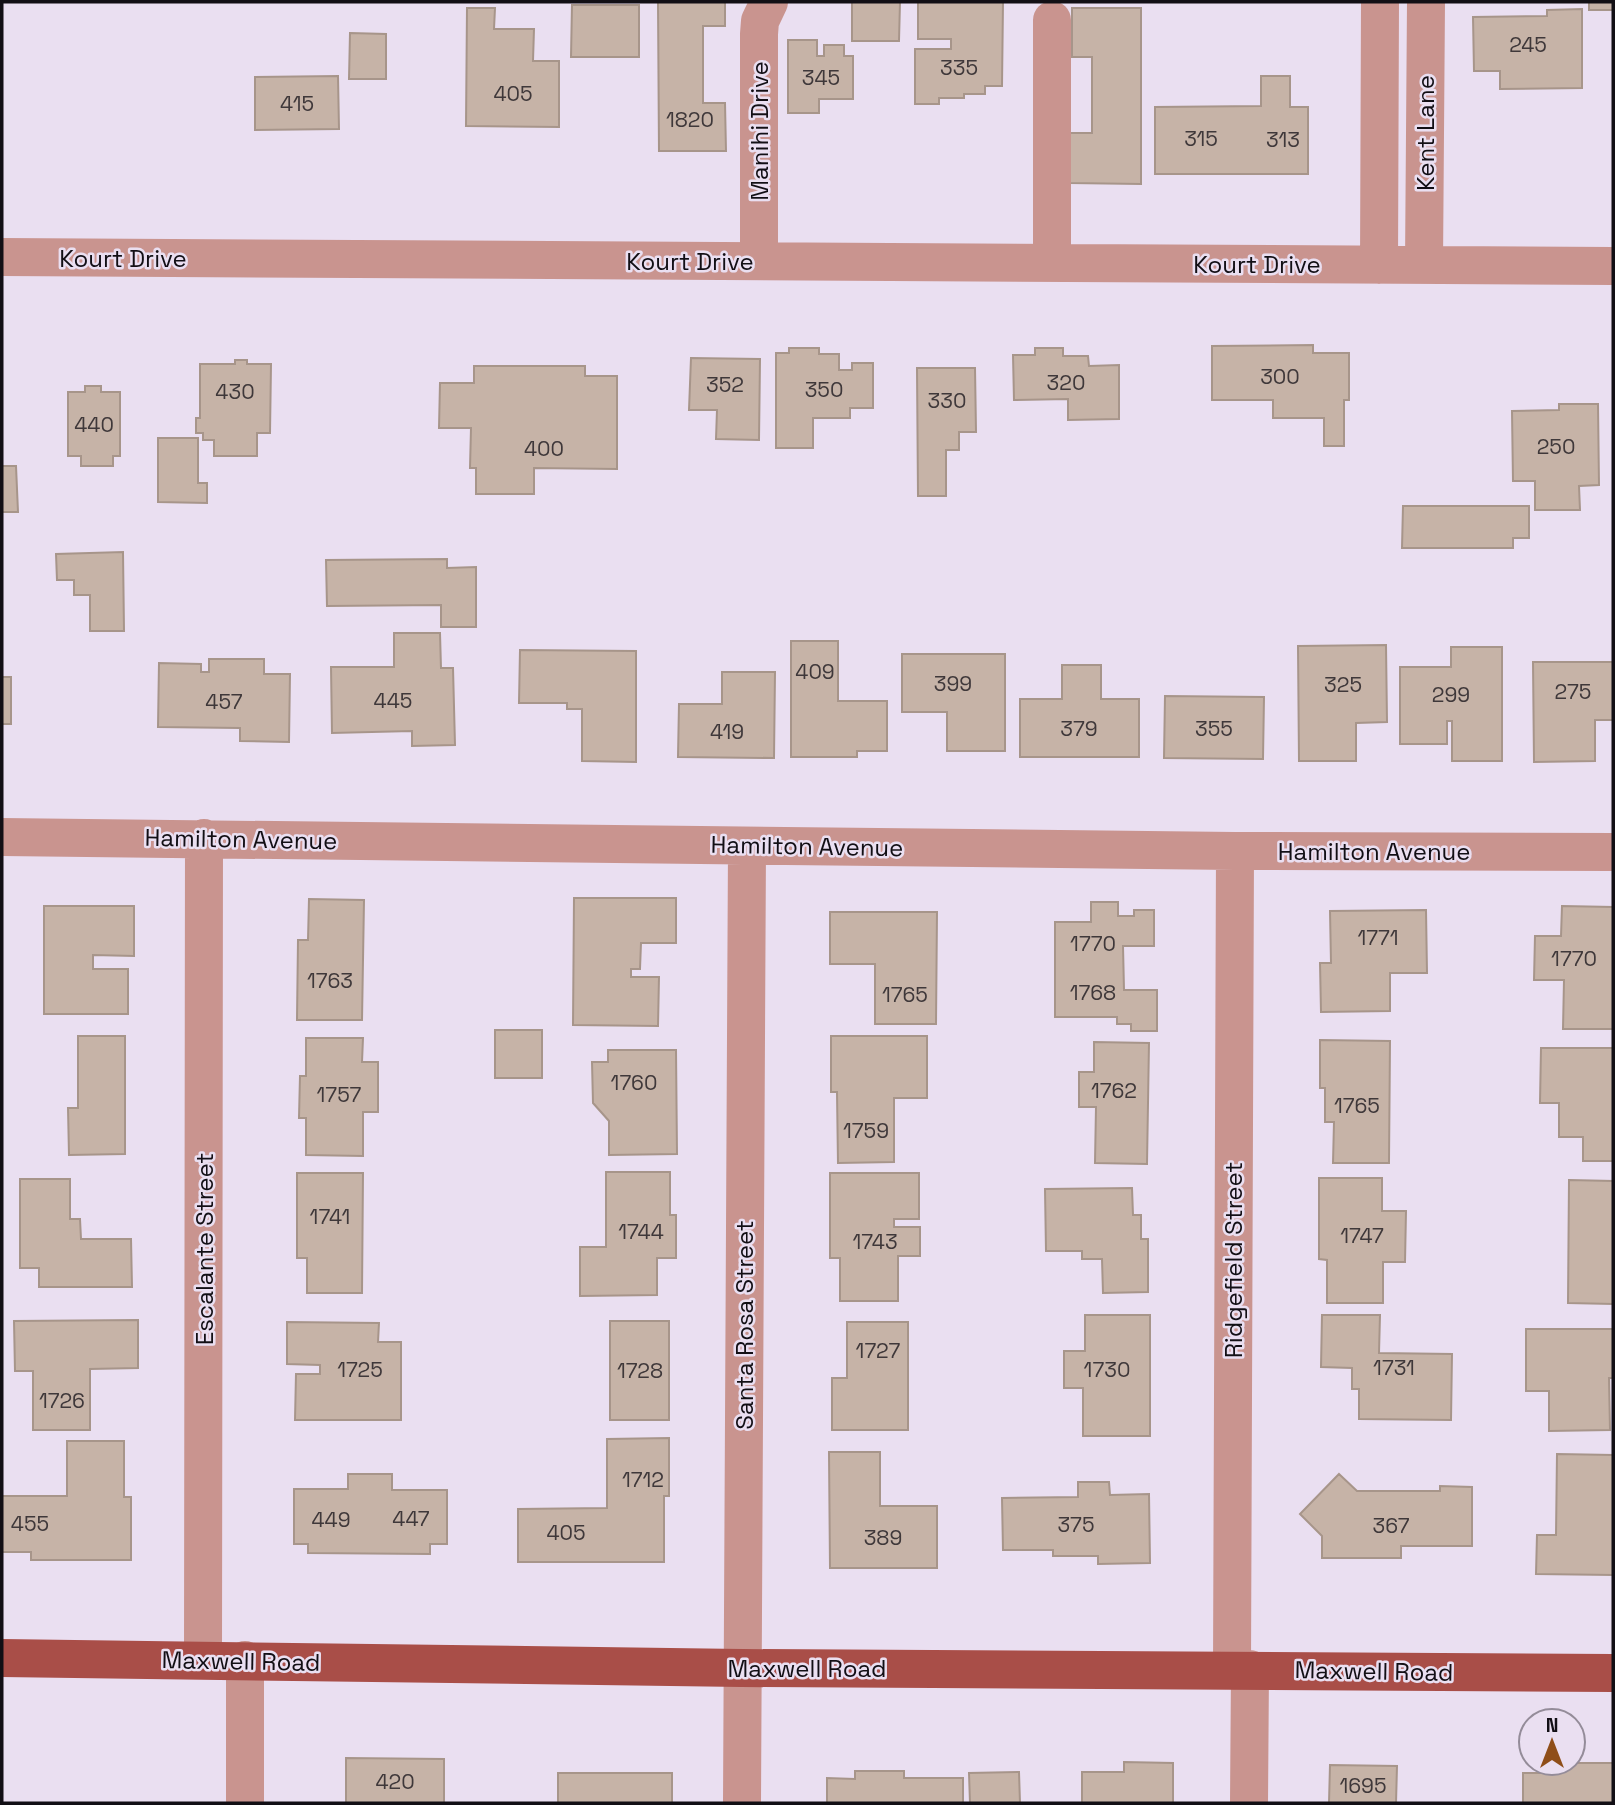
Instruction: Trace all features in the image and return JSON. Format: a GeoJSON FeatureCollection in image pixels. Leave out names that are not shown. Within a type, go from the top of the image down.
{"type":"FeatureCollection","features":[{"type":"Feature","properties":{"kind":"main road","name":"Maxwell Road"},"geometry":{"type":"LineString","coordinates":[[2,1658],[742,1668],[1613,1673]]}},
{"type":"Feature","properties":{"kind":"street","name":"Manihi Drive"},"geometry":{"type":"LineString","coordinates":[[759,261],[759,34],[769,2]]}},
{"type":"Feature","properties":{"kind":"street"},"geometry":{"type":"LineString","coordinates":[[1378,265],[1380,2]]}},
{"type":"Feature","properties":{"kind":"street","name":"Kent Lane"},"geometry":{"type":"LineString","coordinates":[[1424,265],[1426,2]]}},
{"type":"Feature","properties":{"kind":"street"},"geometry":{"type":"LineString","coordinates":[[1052,20],[1052,263]]}},
{"type":"Feature","properties":{"kind":"street","name":"Kourt Drive"},"geometry":{"type":"LineString","coordinates":[[2,257],[1613,267]]}},
{"type":"Feature","properties":{"kind":"street","name":"Hamilton Avenue"},"geometry":{"type":"LineString","coordinates":[[2,837],[1235,851],[1613,852]]}},
{"type":"Feature","properties":{"kind":"street","name":"Escalante Street"},"geometry":{"type":"LineString","coordinates":[[203,1660],[204,838]]}},
{"type":"Feature","properties":{"kind":"street","name":"Santa Rosa Street"},"geometry":{"type":"LineString","coordinates":[[742,1803],[747,846]]}},
{"type":"Feature","properties":{"kind":"street","name":"Ridgefield Street"},"geometry":{"type":"LineString","coordinates":[[1235,851],[1241,1670],[1249,1803]]}},
{"type":"Feature","properties":{"kind":"street"},"geometry":{"type":"LineString","coordinates":[[245,1660],[245,1803]]}},
{"type":"Feature","properties":{"kind":"building"},"geometry":{"type":"Polygon","coordinates":[[[658,2],[725,2],[725,26],[703,26],[703,103],[725,103],[726,151],[659,151],[658,2]]]}},
{"type":"Feature","properties":{"kind":"building"},"geometry":{"type":"Polygon","coordinates":[[[852,2],[900,2],[899,41],[852,41],[852,2]]]}},
{"type":"Feature","properties":{"kind":"building"},"geometry":{"type":"Polygon","coordinates":[[[918,2],[1003,2],[1002,86],[985,86],[985,94],[964,94],[964,98],[939,98],[939,104],[915,104],[915,49],[951,49],[951,39],[918,39],[918,2]]]}},
{"type":"Feature","properties":{"kind":"building"},"geometry":{"type":"Polygon","coordinates":[[[1589,2],[1613,2],[1613,10],[1589,10],[1589,2]]]}},
{"type":"Feature","properties":{"kind":"building"},"geometry":{"type":"Polygon","coordinates":[[[572,5],[639,5],[639,57],[571,57],[572,5]]]}},
{"type":"Feature","properties":{"kind":"building"},"geometry":{"type":"Polygon","coordinates":[[[467,8],[495,8],[494,29],[534,29],[533,61],[559,61],[559,127],[466,126],[467,8]]]}},
{"type":"Feature","properties":{"kind":"building"},"geometry":{"type":"Polygon","coordinates":[[[1072,8],[1141,8],[1141,184],[1070,183],[1070,133],[1092,133],[1092,57],[1072,57],[1072,8]]]}},
{"type":"Feature","properties":{"kind":"building"},"geometry":{"type":"Polygon","coordinates":[[[1582,9],[1582,88],[1500,89],[1500,71],[1474,71],[1473,17],[1547,16],[1547,10],[1582,9]]]}},
{"type":"Feature","properties":{"kind":"building"},"geometry":{"type":"Polygon","coordinates":[[[350,33],[386,34],[386,79],[349,79],[350,33]]]}},
{"type":"Feature","properties":{"kind":"building"},"geometry":{"type":"Polygon","coordinates":[[[788,40],[817,40],[817,56],[824,56],[824,45],[844,45],[844,56],[853,56],[853,99],[819,99],[819,113],[788,113],[788,40]]]}},
{"type":"Feature","properties":{"kind":"building"},"geometry":{"type":"Polygon","coordinates":[[[338,76],[339,129],[255,130],[255,77],[338,76]]]}},
{"type":"Feature","properties":{"kind":"building"},"geometry":{"type":"Polygon","coordinates":[[[1261,76],[1290,76],[1290,107],[1308,107],[1308,174],[1155,174],[1155,107],[1261,106],[1261,76]]]}},
{"type":"Feature","properties":{"kind":"building"},"geometry":{"type":"Polygon","coordinates":[[[1313,345],[1313,353],[1349,353],[1349,400],[1344,400],[1344,446],[1324,446],[1324,418],[1273,418],[1273,400],[1212,400],[1212,346],[1313,345]]]}},
{"type":"Feature","properties":{"kind":"building"},"geometry":{"type":"Polygon","coordinates":[[[789,348],[819,348],[819,354],[839,354],[839,370],[852,370],[852,363],[873,363],[873,408],[850,408],[850,418],[813,418],[813,448],[776,448],[776,353],[789,353],[789,348]]]}},
{"type":"Feature","properties":{"kind":"building"},"geometry":{"type":"Polygon","coordinates":[[[1035,348],[1063,348],[1063,356],[1088,356],[1089,366],[1119,365],[1119,419],[1068,420],[1068,399],[1014,400],[1013,355],[1035,355],[1035,348]]]}},
{"type":"Feature","properties":{"kind":"building"},"geometry":{"type":"Polygon","coordinates":[[[691,358],[760,359],[759,440],[716,439],[717,410],[689,410],[691,358]]]}},
{"type":"Feature","properties":{"kind":"building"},"geometry":{"type":"Polygon","coordinates":[[[235,360],[247,360],[247,364],[271,364],[270,433],[257,433],[257,456],[214,456],[214,440],[203,440],[203,433],[196,433],[196,418],[200,418],[200,364],[235,364],[235,360]]]}},
{"type":"Feature","properties":{"kind":"building"},"geometry":{"type":"Polygon","coordinates":[[[474,366],[585,366],[585,376],[617,376],[617,469],[534,468],[534,494],[476,494],[476,468],[470,468],[471,428],[439,428],[440,383],[474,383],[474,366]]]}},
{"type":"Feature","properties":{"kind":"building"},"geometry":{"type":"Polygon","coordinates":[[[917,368],[975,368],[976,432],[959,432],[959,450],[946,450],[946,496],[918,496],[917,368]]]}},
{"type":"Feature","properties":{"kind":"building"},"geometry":{"type":"Polygon","coordinates":[[[85,386],[101,386],[101,392],[120,392],[120,456],[113,456],[113,466],[81,466],[81,456],[68,456],[68,392],[85,392],[85,386]]]}},
{"type":"Feature","properties":{"kind":"building"},"geometry":{"type":"Polygon","coordinates":[[[1559,404],[1598,404],[1599,485],[1579,486],[1580,510],[1535,510],[1535,481],[1513,481],[1512,411],[1559,410],[1559,404]]]}},
{"type":"Feature","properties":{"kind":"building"},"geometry":{"type":"Polygon","coordinates":[[[158,438],[198,438],[198,483],[207,483],[207,503],[158,502],[158,438]]]}},
{"type":"Feature","properties":{"kind":"building"},"geometry":{"type":"Polygon","coordinates":[[[2,466],[16,466],[18,512],[2,512],[2,466]]]}},
{"type":"Feature","properties":{"kind":"building"},"geometry":{"type":"Polygon","coordinates":[[[1403,506],[1529,506],[1529,538],[1513,538],[1513,548],[1402,548],[1403,506]]]}},
{"type":"Feature","properties":{"kind":"building"},"geometry":{"type":"Polygon","coordinates":[[[123,552],[124,631],[90,631],[90,595],[74,595],[74,580],[57,580],[56,554],[123,552]]]}},
{"type":"Feature","properties":{"kind":"building"},"geometry":{"type":"Polygon","coordinates":[[[447,559],[447,568],[476,567],[476,627],[441,627],[441,605],[327,606],[326,560],[447,559]]]}},
{"type":"Feature","properties":{"kind":"building"},"geometry":{"type":"Polygon","coordinates":[[[394,633],[440,633],[441,668],[453,668],[455,745],[412,746],[412,731],[332,733],[331,667],[394,667],[394,633]]]}},
{"type":"Feature","properties":{"kind":"building"},"geometry":{"type":"Polygon","coordinates":[[[791,641],[838,641],[838,701],[887,701],[887,751],[857,751],[857,757],[791,757],[791,641]]]}},
{"type":"Feature","properties":{"kind":"building"},"geometry":{"type":"Polygon","coordinates":[[[1386,645],[1387,722],[1356,723],[1356,761],[1299,761],[1298,646],[1386,645]]]}},
{"type":"Feature","properties":{"kind":"building"},"geometry":{"type":"Polygon","coordinates":[[[1451,647],[1502,647],[1502,761],[1452,761],[1452,721],[1447,721],[1447,744],[1400,744],[1400,667],[1451,667],[1451,647]]]}},
{"type":"Feature","properties":{"kind":"building"},"geometry":{"type":"Polygon","coordinates":[[[520,650],[636,651],[636,762],[582,761],[582,709],[567,709],[567,703],[519,703],[520,650]]]}},
{"type":"Feature","properties":{"kind":"building"},"geometry":{"type":"Polygon","coordinates":[[[902,654],[1005,654],[1005,751],[947,751],[947,712],[902,712],[902,654]]]}},
{"type":"Feature","properties":{"kind":"building"},"geometry":{"type":"Polygon","coordinates":[[[209,659],[264,659],[264,674],[290,674],[289,742],[240,741],[240,728],[158,727],[159,663],[201,664],[201,672],[209,672],[209,659]]]}},
{"type":"Feature","properties":{"kind":"building"},"geometry":{"type":"Polygon","coordinates":[[[1533,662],[1613,662],[1613,720],[1595,720],[1595,761],[1534,762],[1533,662]]]}},
{"type":"Feature","properties":{"kind":"building"},"geometry":{"type":"Polygon","coordinates":[[[1062,665],[1101,665],[1101,699],[1139,699],[1139,757],[1020,757],[1020,699],[1062,699],[1062,665]]]}},
{"type":"Feature","properties":{"kind":"building"},"geometry":{"type":"Polygon","coordinates":[[[722,672],[775,672],[774,758],[678,757],[679,704],[722,704],[722,672]]]}},
{"type":"Feature","properties":{"kind":"building"},"geometry":{"type":"Polygon","coordinates":[[[2,677],[11,677],[11,724],[2,724],[2,677]]]}},
{"type":"Feature","properties":{"kind":"building"},"geometry":{"type":"Polygon","coordinates":[[[1165,696],[1264,697],[1263,759],[1164,758],[1165,696]]]}},
{"type":"Feature","properties":{"kind":"building"},"geometry":{"type":"Polygon","coordinates":[[[574,898],[676,898],[676,943],[641,943],[640,969],[631,969],[631,977],[659,977],[658,1026],[573,1025],[574,898]]]}},
{"type":"Feature","properties":{"kind":"building"},"geometry":{"type":"Polygon","coordinates":[[[309,899],[364,900],[362,1020],[297,1020],[298,940],[308,940],[309,899]]]}},
{"type":"Feature","properties":{"kind":"building"},"geometry":{"type":"Polygon","coordinates":[[[1091,902],[1118,902],[1118,916],[1134,916],[1134,910],[1154,910],[1154,946],[1123,946],[1124,990],[1157,990],[1157,1031],[1131,1031],[1131,1024],[1117,1024],[1117,1017],[1055,1017],[1055,922],[1091,922],[1091,902]]]}},
{"type":"Feature","properties":{"kind":"building"},"geometry":{"type":"Polygon","coordinates":[[[44,906],[134,906],[134,956],[93,955],[93,969],[128,969],[128,1014],[44,1014],[44,906]]]}},
{"type":"Feature","properties":{"kind":"building"},"geometry":{"type":"Polygon","coordinates":[[[1562,906],[1613,907],[1613,1029],[1563,1029],[1564,980],[1534,980],[1535,936],[1561,936],[1562,906]]]}},
{"type":"Feature","properties":{"kind":"building"},"geometry":{"type":"Polygon","coordinates":[[[1426,910],[1427,973],[1390,973],[1390,1011],[1321,1012],[1320,963],[1331,963],[1330,911],[1426,910]]]}},
{"type":"Feature","properties":{"kind":"building"},"geometry":{"type":"Polygon","coordinates":[[[830,912],[937,912],[936,1024],[875,1024],[875,964],[830,964],[830,912]]]}},
{"type":"Feature","properties":{"kind":"building"},"geometry":{"type":"Polygon","coordinates":[[[495,1030],[542,1030],[542,1078],[495,1078],[495,1030]]]}},
{"type":"Feature","properties":{"kind":"building"},"geometry":{"type":"Polygon","coordinates":[[[78,1036],[125,1036],[125,1154],[69,1155],[68,1108],[78,1108],[78,1036]]]}},
{"type":"Feature","properties":{"kind":"building"},"geometry":{"type":"Polygon","coordinates":[[[831,1036],[927,1036],[927,1098],[894,1098],[894,1162],[838,1163],[837,1092],[831,1092],[831,1036]]]}},
{"type":"Feature","properties":{"kind":"building"},"geometry":{"type":"Polygon","coordinates":[[[306,1038],[363,1038],[362,1062],[378,1062],[378,1112],[363,1112],[363,1156],[306,1155],[306,1118],[299,1118],[300,1076],[306,1076],[306,1038]]]}},
{"type":"Feature","properties":{"kind":"building"},"geometry":{"type":"Polygon","coordinates":[[[1320,1040],[1390,1041],[1389,1163],[1333,1163],[1334,1122],[1325,1122],[1325,1088],[1320,1088],[1320,1040]]]}},
{"type":"Feature","properties":{"kind":"building"},"geometry":{"type":"Polygon","coordinates":[[[1094,1042],[1149,1043],[1147,1164],[1095,1163],[1096,1107],[1079,1107],[1079,1072],[1094,1072],[1094,1042]]]}},
{"type":"Feature","properties":{"kind":"building"},"geometry":{"type":"Polygon","coordinates":[[[1541,1048],[1613,1048],[1613,1161],[1583,1161],[1583,1137],[1559,1137],[1559,1103],[1540,1103],[1541,1048]]]}},
{"type":"Feature","properties":{"kind":"building"},"geometry":{"type":"Polygon","coordinates":[[[608,1050],[676,1050],[677,1154],[609,1155],[609,1121],[593,1103],[592,1062],[608,1062],[608,1050]]]}},
{"type":"Feature","properties":{"kind":"building"},"geometry":{"type":"Polygon","coordinates":[[[606,1172],[670,1172],[670,1215],[676,1215],[676,1258],[657,1258],[657,1295],[580,1296],[580,1247],[606,1247],[606,1172]]]}},
{"type":"Feature","properties":{"kind":"building"},"geometry":{"type":"Polygon","coordinates":[[[297,1173],[363,1173],[362,1293],[307,1293],[307,1258],[297,1258],[297,1173]]]}},
{"type":"Feature","properties":{"kind":"building"},"geometry":{"type":"Polygon","coordinates":[[[830,1173],[919,1173],[919,1219],[894,1219],[894,1227],[920,1227],[920,1256],[898,1256],[898,1301],[840,1301],[840,1258],[830,1258],[830,1173]]]}},
{"type":"Feature","properties":{"kind":"building"},"geometry":{"type":"Polygon","coordinates":[[[1319,1178],[1382,1178],[1382,1211],[1406,1211],[1405,1262],[1383,1262],[1383,1303],[1327,1303],[1327,1260],[1319,1259],[1319,1178]]]}},
{"type":"Feature","properties":{"kind":"building"},"geometry":{"type":"Polygon","coordinates":[[[20,1179],[70,1179],[70,1219],[80,1219],[81,1239],[131,1239],[132,1287],[39,1287],[39,1268],[20,1268],[20,1179]]]}},
{"type":"Feature","properties":{"kind":"building"},"geometry":{"type":"Polygon","coordinates":[[[1569,1180],[1613,1181],[1613,1304],[1568,1303],[1569,1180]]]}},
{"type":"Feature","properties":{"kind":"building"},"geometry":{"type":"Polygon","coordinates":[[[1132,1188],[1133,1215],[1141,1215],[1141,1239],[1148,1239],[1148,1292],[1103,1293],[1102,1259],[1082,1259],[1082,1251],[1046,1251],[1045,1189],[1132,1188]]]}},
{"type":"Feature","properties":{"kind":"building"},"geometry":{"type":"Polygon","coordinates":[[[1085,1315],[1150,1315],[1150,1436],[1083,1436],[1083,1388],[1064,1388],[1064,1351],[1085,1351],[1085,1315]]]}},
{"type":"Feature","properties":{"kind":"building"},"geometry":{"type":"Polygon","coordinates":[[[1322,1315],[1380,1315],[1379,1353],[1452,1354],[1451,1420],[1359,1419],[1359,1389],[1352,1389],[1352,1368],[1321,1367],[1322,1315]]]}},
{"type":"Feature","properties":{"kind":"building"},"geometry":{"type":"Polygon","coordinates":[[[138,1320],[138,1368],[90,1369],[90,1430],[33,1430],[33,1371],[15,1371],[14,1321],[138,1320]]]}},
{"type":"Feature","properties":{"kind":"building"},"geometry":{"type":"Polygon","coordinates":[[[610,1321],[669,1321],[669,1420],[610,1420],[610,1321]]]}},
{"type":"Feature","properties":{"kind":"building"},"geometry":{"type":"Polygon","coordinates":[[[287,1322],[379,1323],[378,1342],[401,1342],[401,1420],[295,1420],[296,1374],[320,1374],[320,1365],[287,1364],[287,1322]]]}},
{"type":"Feature","properties":{"kind":"building"},"geometry":{"type":"Polygon","coordinates":[[[847,1322],[908,1322],[908,1430],[832,1430],[832,1378],[847,1378],[847,1322]]]}},
{"type":"Feature","properties":{"kind":"building"},"geometry":{"type":"Polygon","coordinates":[[[1526,1329],[1613,1329],[1613,1378],[1609,1378],[1610,1430],[1549,1431],[1549,1391],[1526,1391],[1526,1329]]]}},
{"type":"Feature","properties":{"kind":"building"},"geometry":{"type":"Polygon","coordinates":[[[669,1438],[669,1496],[664,1496],[664,1562],[518,1562],[518,1509],[607,1508],[607,1439],[669,1438]]]}},
{"type":"Feature","properties":{"kind":"building"},"geometry":{"type":"Polygon","coordinates":[[[67,1441],[124,1441],[124,1497],[131,1497],[131,1560],[31,1560],[31,1552],[2,1552],[2,1496],[67,1496],[67,1441]]]}},
{"type":"Feature","properties":{"kind":"building"},"geometry":{"type":"Polygon","coordinates":[[[829,1452],[880,1452],[880,1506],[937,1506],[937,1568],[830,1568],[829,1452]]]}},
{"type":"Feature","properties":{"kind":"building"},"geometry":{"type":"Polygon","coordinates":[[[1557,1454],[1613,1455],[1613,1575],[1536,1574],[1537,1535],[1556,1535],[1557,1454]]]}},
{"type":"Feature","properties":{"kind":"building"},"geometry":{"type":"Polygon","coordinates":[[[348,1474],[392,1474],[392,1490],[447,1490],[447,1544],[430,1544],[430,1554],[308,1553],[308,1544],[294,1544],[294,1489],[348,1489],[348,1474]]]}},
{"type":"Feature","properties":{"kind":"building"},"geometry":{"type":"Polygon","coordinates":[[[1339,1474],[1357,1491],[1440,1491],[1440,1486],[1472,1487],[1472,1546],[1401,1546],[1401,1558],[1322,1558],[1322,1536],[1300,1514],[1339,1474]]]}},
{"type":"Feature","properties":{"kind":"building"},"geometry":{"type":"Polygon","coordinates":[[[1078,1482],[1109,1482],[1110,1495],[1149,1494],[1150,1563],[1098,1564],[1098,1556],[1053,1556],[1053,1550],[1003,1550],[1002,1498],[1078,1497],[1078,1482]]]}},
{"type":"Feature","properties":{"kind":"building"},"geometry":{"type":"Polygon","coordinates":[[[346,1758],[444,1759],[444,1803],[346,1803],[346,1758]]]}},
{"type":"Feature","properties":{"kind":"building"},"geometry":{"type":"Polygon","coordinates":[[[1124,1762],[1173,1763],[1173,1803],[1082,1803],[1082,1772],[1124,1772],[1124,1762]]]}},
{"type":"Feature","properties":{"kind":"building"},"geometry":{"type":"Polygon","coordinates":[[[1587,1763],[1613,1763],[1613,1803],[1523,1803],[1523,1777],[1587,1777],[1587,1763]]]}},
{"type":"Feature","properties":{"kind":"building"},"geometry":{"type":"Polygon","coordinates":[[[1330,1765],[1397,1766],[1396,1803],[1329,1803],[1330,1765]]]}},
{"type":"Feature","properties":{"kind":"building"},"geometry":{"type":"Polygon","coordinates":[[[855,1771],[904,1771],[904,1778],[963,1778],[963,1803],[827,1803],[827,1778],[855,1779],[855,1771]]]}},
{"type":"Feature","properties":{"kind":"building"},"geometry":{"type":"Polygon","coordinates":[[[1019,1772],[1020,1803],[970,1803],[969,1773],[1019,1772]]]}},
{"type":"Feature","properties":{"kind":"building"},"geometry":{"type":"Polygon","coordinates":[[[558,1773],[672,1773],[672,1803],[558,1803],[558,1773]]]}}]}
